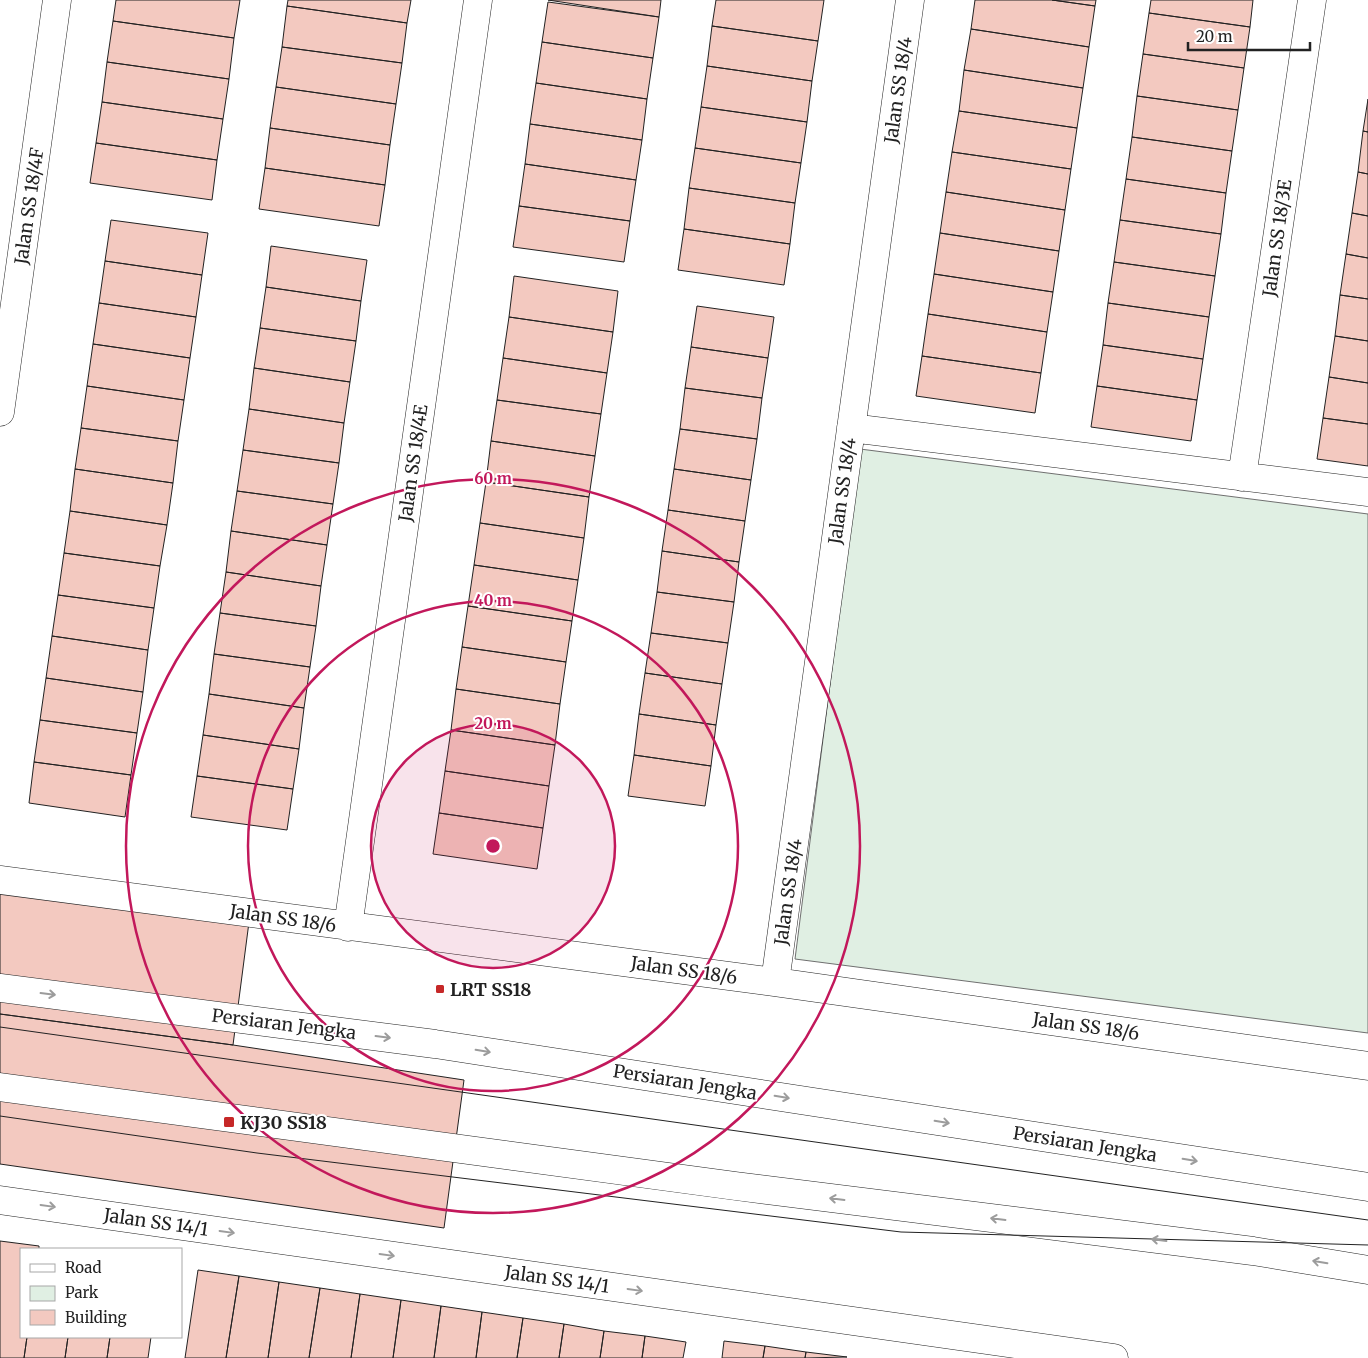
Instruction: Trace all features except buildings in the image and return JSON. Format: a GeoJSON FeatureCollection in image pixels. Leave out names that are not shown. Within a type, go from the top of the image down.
{"type":"FeatureCollection","features":[{"type":"Feature","properties":{"kind":"street","name":"Jalan SS 18/4F"},"geometry":{"type":"LineString","coordinates":[[0,412],[57,0]]}},
{"type":"Feature","properties":{"kind":"street","name":"Jalan SS 18/4E"},"geometry":{"type":"LineString","coordinates":[[348,926],[478,0]]}},
{"type":"Feature","properties":{"kind":"street","name":"Jalan SS 18/4"},"geometry":{"type":"LineString","coordinates":[[775,982],[910,0]]}},
{"type":"Feature","properties":{"kind":"street","name":"Jalan SS 18/3E"},"geometry":{"type":"LineString","coordinates":[[1242,477],[1312,0]]}},
{"type":"Feature","properties":{"kind":"street"},"geometry":{"type":"LineString","coordinates":[[851,428],[1368,492]]}},
{"type":"Feature","properties":{"kind":"street","name":"Jalan SS 18/6"},"geometry":{"type":"LineString","coordinates":[[0,880],[775,982],[1368,1066]]}},
{"type":"Feature","properties":{"kind":"street","name":"Persiaran Jengka"},"geometry":{"type":"LineString","coordinates":[[0,988],[435,1044],[1368,1187]]}},
{"type":"Feature","properties":{"kind":"street"},"geometry":{"type":"LineString","coordinates":[[0,1087],[726,1185],[1253,1252],[1368,1270]]}},
{"type":"Feature","properties":{"kind":"street","name":"Jalan SS 14/1"},"geometry":{"type":"LineString","coordinates":[[0,1200],[1114,1358]]}},
{"type":"Feature","properties":{"kind":"green space"},"geometry":{"type":"Polygon","coordinates":[[[860,449],[1368,514],[1368,1033],[795,959],[860,449]]]}},
{"type":"Feature","properties":{"kind":"tram line"},"geometry":{"type":"LineString","coordinates":[[0,1027],[1368,1220]]}},
{"type":"Feature","properties":{"kind":"tram line"},"geometry":{"type":"LineString","coordinates":[[0,1116],[257,1153],[901,1232],[1368,1245]]}},
{"type":"Feature","properties":{"kind":"place","name":"LRT SS18"},"geometry":{"type":"Point","coordinates":[440,989]}},
{"type":"Feature","properties":{"kind":"place","name":"KJ30 SS18"},"geometry":{"type":"Point","coordinates":[229,1122]}}]}
